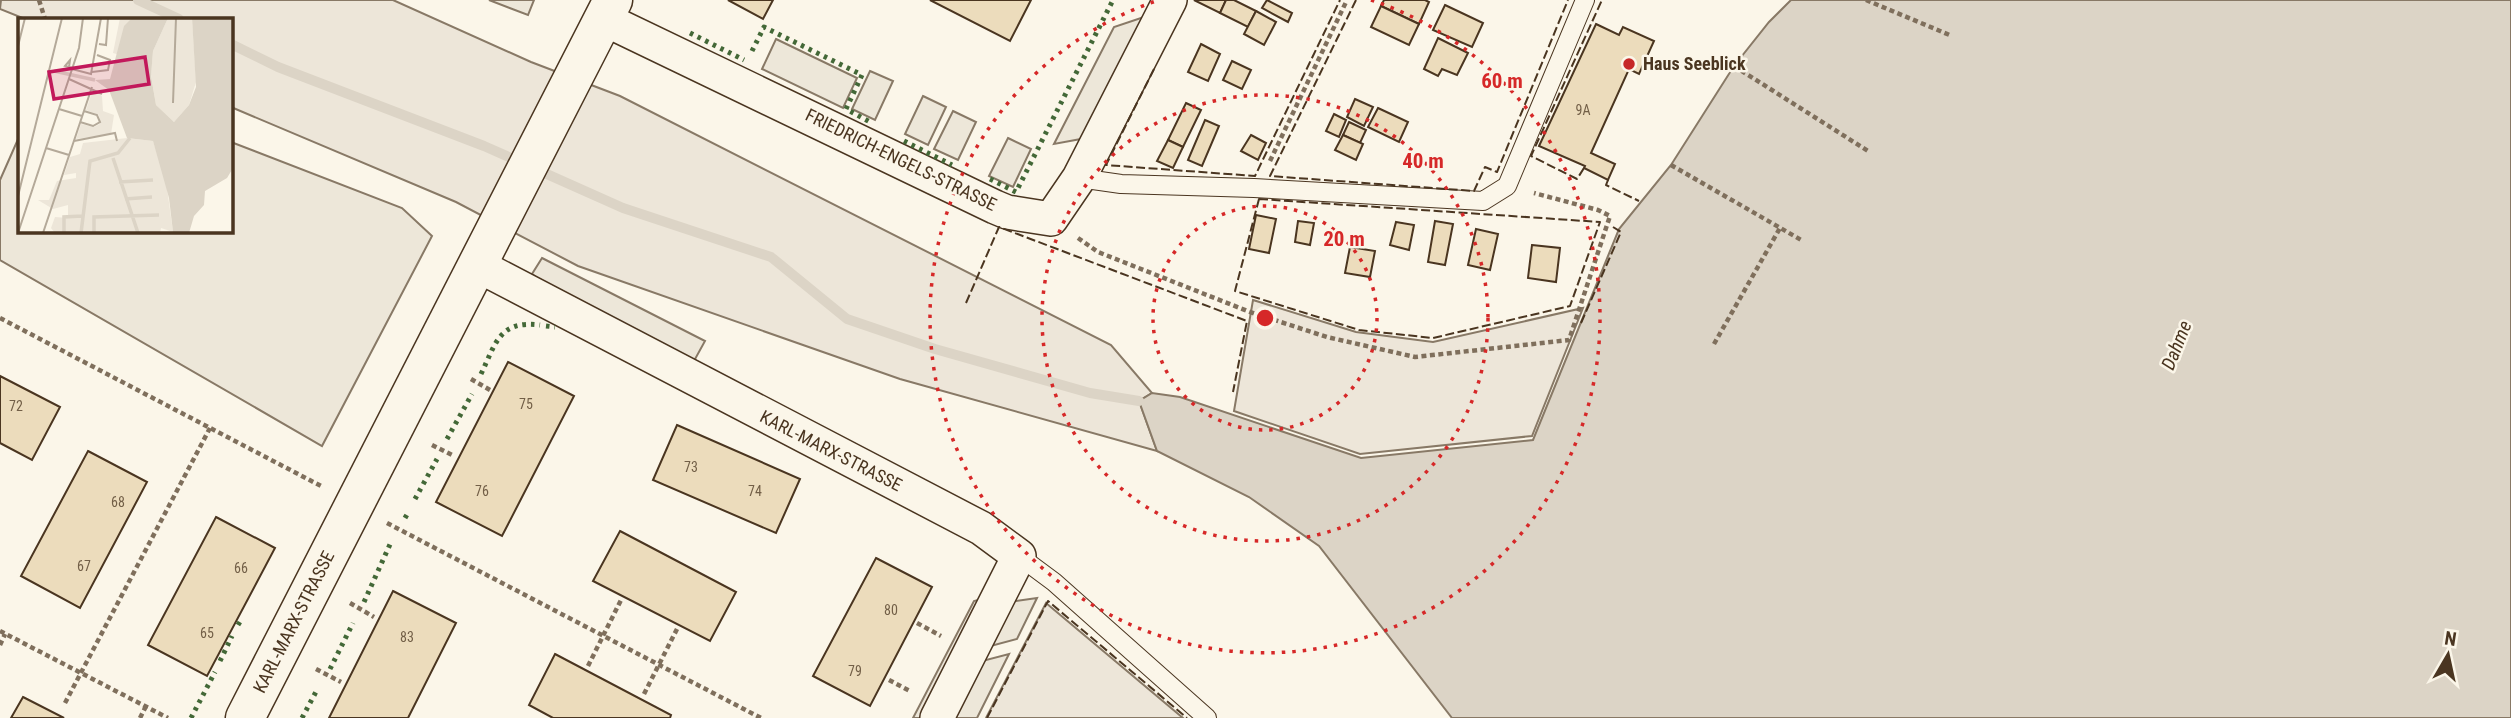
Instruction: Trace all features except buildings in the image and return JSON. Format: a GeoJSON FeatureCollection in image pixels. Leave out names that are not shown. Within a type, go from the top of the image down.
{"type":"FeatureCollection","features":[{"type":"Feature","properties":{"kind":"main road","name":"FRIEDRICH-ENGELS-STRASSE"},"geometry":{"type":"LineString","coordinates":[[487,249],[609,10]]}},
{"type":"Feature","properties":{"kind":"main road","name":"KARL-MARX-STRASSE"},"geometry":{"type":"LineString","coordinates":[[245,718],[487,249]]}},
{"type":"Feature","properties":{"kind":"street"},"geometry":{"type":"LineString","coordinates":[[1051,219],[1079,178],[1170,0]]}},
{"type":"Feature","properties":{"kind":"street","name":"FRIEDRICH-ENGELS-STRASSE"},"geometry":{"type":"LineString","coordinates":[[609,10],[995,207],[1007,212],[1051,219]]}},
{"type":"Feature","properties":{"kind":"street","name":"KARL-MARX-STRASSE"},"geometry":{"type":"LineString","coordinates":[[487,249],[981,528],[1019,556]]}},
{"type":"Feature","properties":{"kind":"street"},"geometry":{"type":"LineString","coordinates":[[928,707],[1019,556]]}},
{"type":"Feature","properties":{"kind":"lane"},"geometry":{"type":"LineString","coordinates":[[1079,178],[1121,184],[1260,188],[1483,201],[1507,186],[1585,0]]}},
{"type":"Feature","properties":{"kind":"lane"},"geometry":{"type":"LineString","coordinates":[[1019,556],[1054,582],[1207,718]]}},
{"type":"Feature","properties":{"kind":"path"},"geometry":{"type":"LineString","coordinates":[[39,0],[45,18]]}},
{"type":"Feature","properties":{"kind":"path"},"geometry":{"type":"LineString","coordinates":[[1260,188],[1262,177],[1347,0]]}},
{"type":"Feature","properties":{"kind":"path"},"geometry":{"type":"LineString","coordinates":[[1866,0],[1952,36]]}},
{"type":"Feature","properties":{"kind":"path"},"geometry":{"type":"LineString","coordinates":[[1734,66],[1868,151]]}},
{"type":"Feature","properties":{"kind":"path"},"geometry":{"type":"LineString","coordinates":[[1671,165],[1802,242]]}},
{"type":"Feature","properties":{"kind":"path"},"geometry":{"type":"LineString","coordinates":[[1051,219],[1098,252],[1250,312],[1327,337],[1415,357],[1569,340],[1610,216],[1598,210],[1507,186]]}},
{"type":"Feature","properties":{"kind":"path"},"geometry":{"type":"LineString","coordinates":[[1714,344],[1780,229]]}},
{"type":"Feature","properties":{"kind":"path"},"geometry":{"type":"LineString","coordinates":[[471,379],[490,390]]}},
{"type":"Feature","properties":{"kind":"path"},"geometry":{"type":"LineString","coordinates":[[65,703],[210,428]]}},
{"type":"Feature","properties":{"kind":"path"},"geometry":{"type":"LineString","coordinates":[[432,445],[454,456]]}},
{"type":"Feature","properties":{"kind":"path"},"geometry":{"type":"LineString","coordinates":[[588,666],[621,600]]}},
{"type":"Feature","properties":{"kind":"path"},"geometry":{"type":"LineString","coordinates":[[350,603],[374,617]]}},
{"type":"Feature","properties":{"kind":"path"},"geometry":{"type":"LineString","coordinates":[[917,623],[948,639]]}},
{"type":"Feature","properties":{"kind":"path"},"geometry":{"type":"LineString","coordinates":[[644,694],[677,629]]}},
{"type":"Feature","properties":{"kind":"path"},"geometry":{"type":"LineString","coordinates":[[0,645],[3,633],[169,718]]}},
{"type":"Feature","properties":{"kind":"path"},"geometry":{"type":"LineString","coordinates":[[316,669],[341,682]]}},
{"type":"Feature","properties":{"kind":"path"},"geometry":{"type":"LineString","coordinates":[[889,680],[928,707]]}},
{"type":"Feature","properties":{"kind":"path"},"geometry":{"type":"LineString","coordinates":[[140,718],[146,706]]}},
{"type":"Feature","properties":{"kind":"shaded area"},"geometry":{"type":"Polygon","coordinates":[[[1,0],[393,0],[531,62],[620,96],[1111,345],[1152,393],[1139,401],[1157,451],[900,379],[578,266],[456,202],[233,108],[233,18],[22,18],[0,9],[1,0]]]}},
{"type":"Feature","properties":{"kind":"shaded area"},"geometry":{"type":"Polygon","coordinates":[[[489,0],[534,0],[528,15],[489,0]]]}},
{"type":"Feature","properties":{"kind":"shaded area"},"geometry":{"type":"Polygon","coordinates":[[[1147,16],[1086,138],[1054,144],[1114,27],[1147,16]]]}},
{"type":"Feature","properties":{"kind":"shaded area"},"geometry":{"type":"Polygon","coordinates":[[[776,39],[857,78],[843,108],[762,69],[776,39]]]}},
{"type":"Feature","properties":{"kind":"shaded area"},"geometry":{"type":"Polygon","coordinates":[[[870,71],[893,81],[875,120],[852,109],[870,71]]]}},
{"type":"Feature","properties":{"kind":"shaded area"},"geometry":{"type":"Polygon","coordinates":[[[923,96],[946,107],[928,145],[905,134],[923,96]]]}},
{"type":"Feature","properties":{"kind":"shaded area"},"geometry":{"type":"Polygon","coordinates":[[[953,111],[976,122],[958,160],[934,149],[953,111]]]}},
{"type":"Feature","properties":{"kind":"shaded area"},"geometry":{"type":"Polygon","coordinates":[[[1008,138],[1031,149],[1013,187],[989,176],[1008,138]]]}},
{"type":"Feature","properties":{"kind":"shaded area"},"geometry":{"type":"Polygon","coordinates":[[[18,139],[18,233],[233,233],[233,143],[402,208],[432,236],[322,446],[0,260],[0,180],[18,139]]]}},
{"type":"Feature","properties":{"kind":"shaded area"},"geometry":{"type":"Polygon","coordinates":[[[542,258],[705,341],[694,361],[544,283],[532,274],[542,258]]]}},
{"type":"Feature","properties":{"kind":"shaded area"},"geometry":{"type":"Polygon","coordinates":[[[1253,300],[1356,332],[1433,342],[1583,308],[1532,436],[1360,454],[1234,411],[1253,300]]]}},
{"type":"Feature","properties":{"kind":"shaded area"},"geometry":{"type":"Polygon","coordinates":[[[985,598],[924,718],[913,718],[974,601],[985,598]]]}},
{"type":"Feature","properties":{"kind":"shaded area"},"geometry":{"type":"Polygon","coordinates":[[[1037,598],[1017,639],[987,647],[1009,602],[1037,598]]]}},
{"type":"Feature","properties":{"kind":"shaded area"},"geometry":{"type":"Polygon","coordinates":[[[1046,603],[1183,718],[986,718],[1046,603]]]}},
{"type":"Feature","properties":{"kind":"shaded area"},"geometry":{"type":"Polygon","coordinates":[[[1009,654],[977,718],[952,718],[982,661],[1009,654]]]}},
{"type":"Feature","properties":{"kind":"water","name":"Dahme"},"geometry":{"type":"Polygon","coordinates":[[[1791,0],[2511,0],[2511,718],[1452,718],[1319,546],[1249,497],[1157,451],[1139,401],[1152,393],[1180,397],[1361,458],[1533,440],[1619,229],[1671,165],[1734,66],[1769,22],[1791,0]]]}},
{"type":"Feature","properties":{"kind":"waterway"},"geometry":{"type":"LineString","coordinates":[[138,0],[177,18]]}},
{"type":"Feature","properties":{"kind":"waterway"},"geometry":{"type":"LineString","coordinates":[[233,45],[278,67],[484,146],[623,208],[771,257],[847,319],[935,349],[1090,393],[1139,401]]}},
{"type":"Feature","properties":{"kind":"hedge"},"geometry":{"type":"LineString","coordinates":[[990,179],[1016,192],[1113,0]]}},
{"type":"Feature","properties":{"kind":"hedge"},"geometry":{"type":"LineString","coordinates":[[752,51],[764,27],[862,75],[846,109],[870,122]]}},
{"type":"Feature","properties":{"kind":"hedge"},"geometry":{"type":"LineString","coordinates":[[690,33],[744,60]]}},
{"type":"Feature","properties":{"kind":"hedge"},"geometry":{"type":"LineString","coordinates":[[904,141],[952,165]]}},
{"type":"Feature","properties":{"kind":"hedge"},"geometry":{"type":"LineString","coordinates":[[481,374],[495,344],[507,330],[526,324],[540,325]]}},
{"type":"Feature","properties":{"kind":"hedge"},"geometry":{"type":"LineString","coordinates":[[546,326],[555,327]]}},
{"type":"Feature","properties":{"kind":"hedge"},"geometry":{"type":"LineString","coordinates":[[447,439],[472,394]]}},
{"type":"Feature","properties":{"kind":"hedge"},"geometry":{"type":"LineString","coordinates":[[415,499],[437,459]]}},
{"type":"Feature","properties":{"kind":"hedge"},"geometry":{"type":"LineString","coordinates":[[405,518],[409,511]]}},
{"type":"Feature","properties":{"kind":"hedge"},"geometry":{"type":"LineString","coordinates":[[364,602],[392,540]]}},
{"type":"Feature","properties":{"kind":"hedge"},"geometry":{"type":"LineString","coordinates":[[238,625],[241,620]]}},
{"type":"Feature","properties":{"kind":"hedge"},"geometry":{"type":"LineString","coordinates":[[330,669],[353,623]]}},
{"type":"Feature","properties":{"kind":"hedge"},"geometry":{"type":"LineString","coordinates":[[220,661],[232,636]]}},
{"type":"Feature","properties":{"kind":"hedge"},"geometry":{"type":"LineString","coordinates":[[191,718],[215,672]]}},
{"type":"Feature","properties":{"kind":"hedge"},"geometry":{"type":"LineString","coordinates":[[302,718],[318,688]]}},
{"type":"Feature","properties":{"kind":"fence"},"geometry":{"type":"LineString","coordinates":[[1154,69],[1106,165],[1255,176],[1340,0]]}},
{"type":"Feature","properties":{"kind":"fence"},"geometry":{"type":"LineString","coordinates":[[1356,0],[1270,176],[1474,191],[1485,167],[1497,172],[1568,0]]}},
{"type":"Feature","properties":{"kind":"fence"},"geometry":{"type":"LineString","coordinates":[[1584,168],[1577,179],[1531,156],[1602,0]]}},
{"type":"Feature","properties":{"kind":"fence"},"geometry":{"type":"LineString","coordinates":[[1608,180],[1606,185],[1639,201]]}},
{"type":"Feature","properties":{"kind":"fence"},"geometry":{"type":"LineString","coordinates":[[1259,199],[1600,222],[1570,306],[1433,338],[1359,330],[1235,291],[1259,199]]}},
{"type":"Feature","properties":{"kind":"fence"},"geometry":{"type":"LineString","coordinates":[[966,303],[999,227],[1247,321],[1233,392]]}},
{"type":"Feature","properties":{"kind":"fence"},"geometry":{"type":"LineString","coordinates":[[1581,323],[1621,232],[1613,227]]}},
{"type":"Feature","properties":{"kind":"fence"},"geometry":{"type":"LineString","coordinates":[[987,718],[1048,601],[1187,718]]}},
{"type":"Feature","properties":{"kind":"place","name":"Haus Seeblick"},"geometry":{"type":"Point","coordinates":[1629,64]}}]}
